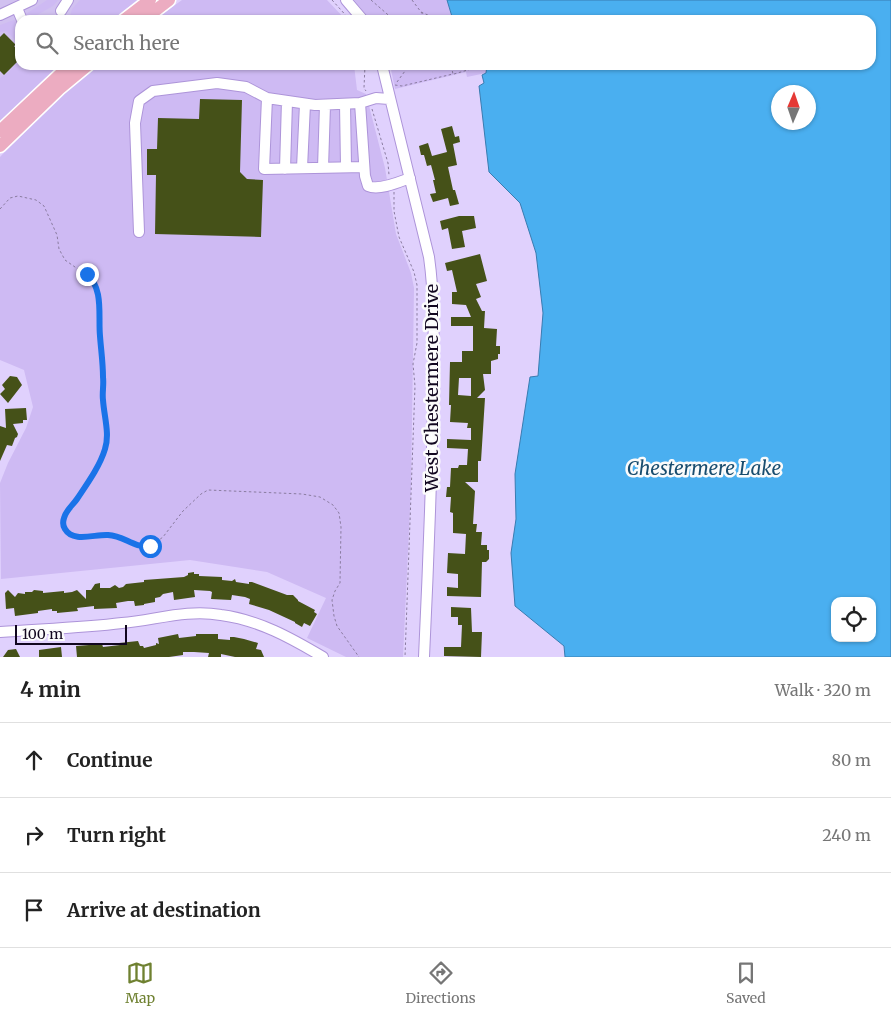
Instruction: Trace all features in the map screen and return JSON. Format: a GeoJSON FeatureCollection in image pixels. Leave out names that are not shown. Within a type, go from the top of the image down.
{"type":"FeatureCollection","features":[{"type":"Feature","properties":{"kind":"main road"},"geometry":{"type":"LineString","coordinates":[[130,15],[150,0]]}},
{"type":"Feature","properties":{"kind":"main road"},"geometry":{"type":"LineString","coordinates":[[150,15],[169,0]]}},
{"type":"Feature","properties":{"kind":"main road"},"geometry":{"type":"LineString","coordinates":[[0,131],[65,70]]}},
{"type":"Feature","properties":{"kind":"main road"},"geometry":{"type":"LineString","coordinates":[[0,146],[59,89],[82,70]]}},
{"type":"Feature","properties":{"kind":"street"},"geometry":{"type":"LineString","coordinates":[[0,15],[32,0]]}},
{"type":"Feature","properties":{"kind":"street"},"geometry":{"type":"LineString","coordinates":[[61,11],[68,0]]}},
{"type":"Feature","properties":{"kind":"street"},"geometry":{"type":"LineString","coordinates":[[346,0],[359,15]]}},
{"type":"Feature","properties":{"kind":"street"},"geometry":{"type":"LineString","coordinates":[[17,8],[20,15]]}},
{"type":"Feature","properties":{"kind":"street","name":"West Chestermere Drive"},"geometry":{"type":"LineString","coordinates":[[383,70],[429,257],[433,288],[431,493],[424,657]]}},
{"type":"Feature","properties":{"kind":"street"},"geometry":{"type":"LineString","coordinates":[[139,232],[135,123],[140,101],[153,91],[217,82],[246,87],[267,98],[315,106],[360,103],[376,98],[389,99]]}},
{"type":"Feature","properties":{"kind":"street"},"geometry":{"type":"LineString","coordinates":[[267,98],[264,169],[364,167]]}},
{"type":"Feature","properties":{"kind":"street"},"geometry":{"type":"LineString","coordinates":[[285,169],[287,101]]}},
{"type":"Feature","properties":{"kind":"street"},"geometry":{"type":"LineString","coordinates":[[360,103],[364,167],[368,186],[371,188],[410,178]]}},
{"type":"Feature","properties":{"kind":"street"},"geometry":{"type":"LineString","coordinates":[[302,168],[305,104]]}},
{"type":"Feature","properties":{"kind":"street"},"geometry":{"type":"LineString","coordinates":[[323,168],[325,104]]}},
{"type":"Feature","properties":{"kind":"street"},"geometry":{"type":"LineString","coordinates":[[345,104],[346,167]]}},
{"type":"Feature","properties":{"kind":"street"},"geometry":{"type":"LineString","coordinates":[[0,632],[113,624],[185,613],[220,614],[252,622],[270,629],[323,657]]}},
{"type":"Feature","properties":{"kind":"path"},"geometry":{"type":"LineString","coordinates":[[332,0],[346,15]]}},
{"type":"Feature","properties":{"kind":"path"},"geometry":{"type":"LineString","coordinates":[[372,0],[388,15]]}},
{"type":"Feature","properties":{"kind":"path"},"geometry":{"type":"LineString","coordinates":[[412,0],[423,15]]}},
{"type":"Feature","properties":{"kind":"path"},"geometry":{"type":"LineString","coordinates":[[421,12],[428,15]]}},
{"type":"Feature","properties":{"kind":"path"},"geometry":{"type":"LineString","coordinates":[[365,70],[364,88],[368,94]]}},
{"type":"Feature","properties":{"kind":"path"},"geometry":{"type":"LineString","coordinates":[[405,70],[394,85],[402,86],[467,70]]}},
{"type":"Feature","properties":{"kind":"path"},"geometry":{"type":"LineString","coordinates":[[452,70],[453,74]]}},
{"type":"Feature","properties":{"kind":"path"},"geometry":{"type":"LineString","coordinates":[[371,105],[388,164],[390,178]]}},
{"type":"Feature","properties":{"kind":"path"},"geometry":{"type":"LineString","coordinates":[[394,190],[394,211],[399,236],[414,272],[417,285],[417,343],[413,364],[415,386],[405,657]]}},
{"type":"Feature","properties":{"kind":"path"},"geometry":{"type":"LineString","coordinates":[[0,209],[10,198],[18,196],[36,200],[44,206],[56,235],[59,249],[65,260],[92,279],[99,305],[104,380],[103,400],[107,437],[106,448],[87,483],[63,519],[64,528],[70,534],[78,537],[101,534],[117,536],[125,538],[136,546],[143,547],[158,542],[183,510],[208,490],[302,494],[320,497],[333,505],[339,513],[340,583],[332,600],[337,626],[359,657]]}},
{"type":"Feature","properties":{"kind":"shaded area"},"geometry":{"type":"Polygon","coordinates":[[[0,0],[120,0],[101,15],[15,15],[15,70],[17,70],[0,103],[0,0]]]}},
{"type":"Feature","properties":{"kind":"shaded area"},"geometry":{"type":"Polygon","coordinates":[[[47,0],[58,0],[53,6],[37,15],[26,14],[47,0]]]}},
{"type":"Feature","properties":{"kind":"shaded area"},"geometry":{"type":"Polygon","coordinates":[[[80,0],[137,0],[119,15],[70,15],[72,9],[80,0]]]}},
{"type":"Feature","properties":{"kind":"shaded area"},"geometry":{"type":"Polygon","coordinates":[[[182,0],[327,0],[341,15],[161,15],[182,0]]]}},
{"type":"Feature","properties":{"kind":"shaded area"},"geometry":{"type":"Polygon","coordinates":[[[354,0],[447,0],[452,15],[367,15],[354,0]]]}},
{"type":"Feature","properties":{"kind":"shaded area"},"geometry":{"type":"Polygon","coordinates":[[[14,20],[15,40],[6,31],[0,32],[0,25],[14,20]]]}},
{"type":"Feature","properties":{"kind":"shaded area"},"geometry":{"type":"Polygon","coordinates":[[[15,65],[15,70],[54,70],[0,122],[0,78],[15,65]]]}},
{"type":"Feature","properties":{"kind":"shaded area"},"geometry":{"type":"Polygon","coordinates":[[[90,70],[355,70],[357,90],[366,94],[385,168],[396,234],[411,273],[414,288],[411,487],[403,657],[346,657],[307,638],[326,598],[267,572],[190,560],[1,579],[0,483],[26,428],[33,407],[24,370],[0,360],[0,157],[35,120],[90,70]]]}},
{"type":"Feature","properties":{"kind":"shaded area"},"geometry":{"type":"Polygon","coordinates":[[[391,70],[486,70],[486,73],[467,77],[466,72],[395,89],[391,70]]]}},
{"type":"Feature","properties":{"kind":"water","name":"Chestermere Lake"},"geometry":{"type":"Polygon","coordinates":[[[447,0],[891,0],[891,657],[565,657],[564,646],[515,606],[511,553],[516,519],[515,474],[530,377],[538,376],[543,313],[536,253],[520,203],[489,172],[479,86],[484,83],[482,75],[486,73],[486,70],[876,70],[876,15],[452,15],[447,0]]]}},
{"type":"Feature","properties":{"kind":"building"},"geometry":{"type":"Polygon","coordinates":[[[4,33],[15,44],[15,64],[4,75],[0,71],[0,37],[4,33]]]}},
{"type":"Feature","properties":{"kind":"building"},"geometry":{"type":"Polygon","coordinates":[[[200,99],[242,100],[240,172],[247,179],[263,180],[261,237],[155,234],[156,175],[147,175],[147,149],[157,149],[158,118],[199,119],[200,99]]]}},
{"type":"Feature","properties":{"kind":"building"},"geometry":{"type":"Polygon","coordinates":[[[452,126],[455,137],[459,136],[460,142],[453,144],[457,165],[448,167],[453,190],[455,190],[459,204],[450,206],[448,198],[433,202],[430,194],[436,193],[433,180],[435,180],[431,165],[427,166],[419,146],[428,143],[432,156],[447,152],[441,129],[452,126]]]}},
{"type":"Feature","properties":{"kind":"building"},"geometry":{"type":"Polygon","coordinates":[[[459,216],[474,216],[476,228],[462,231],[465,247],[452,249],[448,228],[442,230],[440,221],[459,216]]]}},
{"type":"Feature","properties":{"kind":"building"},"geometry":{"type":"Polygon","coordinates":[[[480,254],[487,281],[476,284],[481,297],[476,299],[482,311],[485,311],[484,328],[497,329],[496,346],[500,346],[498,359],[491,361],[491,374],[483,374],[485,390],[477,398],[485,398],[481,461],[478,461],[478,482],[465,482],[475,491],[473,524],[477,524],[476,532],[482,532],[481,545],[487,545],[487,550],[489,550],[489,559],[486,562],[482,562],[481,597],[447,596],[447,587],[458,588],[458,574],[447,573],[448,553],[465,554],[466,534],[453,533],[453,513],[450,512],[451,497],[446,497],[447,487],[450,487],[451,468],[467,465],[468,449],[447,448],[447,439],[471,440],[471,428],[467,428],[468,423],[450,422],[450,362],[462,362],[462,351],[473,351],[473,326],[451,326],[451,317],[471,317],[466,305],[452,304],[452,292],[457,292],[452,270],[447,271],[445,263],[480,254]],[[459,378],[458,395],[471,396],[471,378],[459,378]]]}},
{"type":"Feature","properties":{"kind":"building"},"geometry":{"type":"Polygon","coordinates":[[[10,376],[17,377],[22,385],[8,403],[0,394],[5,389],[2,385],[10,376]]]}},
{"type":"Feature","properties":{"kind":"building"},"geometry":{"type":"Polygon","coordinates":[[[26,408],[27,420],[23,420],[23,423],[13,424],[18,434],[17,437],[12,446],[7,445],[0,461],[0,426],[6,428],[5,409],[26,408]]]}},
{"type":"Feature","properties":{"kind":"building"},"geometry":{"type":"Polygon","coordinates":[[[194,572],[194,574],[199,574],[199,576],[222,577],[222,580],[232,581],[235,579],[236,582],[249,584],[249,582],[252,582],[287,595],[293,595],[298,601],[315,610],[314,612],[317,614],[310,626],[304,623],[302,627],[269,610],[249,604],[250,599],[245,597],[232,595],[231,600],[211,599],[212,592],[194,590],[195,597],[174,600],[173,592],[163,594],[155,598],[155,602],[144,605],[135,606],[134,601],[116,603],[117,608],[94,609],[94,606],[77,608],[78,611],[57,613],[57,611],[52,611],[52,609],[15,616],[14,608],[6,609],[5,593],[8,590],[15,597],[18,593],[25,594],[25,592],[32,592],[34,590],[43,591],[43,593],[64,591],[64,593],[77,590],[86,599],[86,590],[91,590],[95,584],[100,583],[100,588],[110,588],[115,585],[119,588],[126,584],[144,582],[144,580],[184,577],[188,573],[194,572]]]}},
{"type":"Feature","properties":{"kind":"building"},"geometry":{"type":"Polygon","coordinates":[[[451,607],[471,608],[472,632],[482,632],[481,657],[444,656],[444,647],[461,647],[462,625],[458,625],[458,617],[451,617],[451,607]]]}},
{"type":"Feature","properties":{"kind":"building"},"geometry":{"type":"Polygon","coordinates":[[[178,634],[179,638],[196,636],[196,634],[218,634],[218,639],[230,640],[230,637],[234,637],[244,639],[258,643],[256,649],[261,650],[264,657],[235,657],[221,654],[221,657],[208,657],[209,653],[183,652],[183,655],[169,657],[77,657],[76,646],[102,644],[103,647],[138,641],[140,646],[144,648],[156,645],[156,643],[159,644],[158,638],[178,634]]]}},
{"type":"Feature","properties":{"kind":"building"},"geometry":{"type":"Polygon","coordinates":[[[61,647],[62,657],[39,657],[39,650],[61,647]]]}},
{"type":"Feature","properties":{"kind":"building"},"geometry":{"type":"Polygon","coordinates":[[[16,649],[20,657],[3,657],[8,650],[16,649]]]}},
{"type":"Feature","properties":{"kind":"route"},"geometry":{"type":"LineString","coordinates":[[87,274],[92,279],[99,305],[104,380],[103,400],[107,437],[106,448],[102,458],[63,519],[64,528],[70,534],[78,537],[101,534],[117,536],[125,538],[136,546],[150,546]]}}]}
